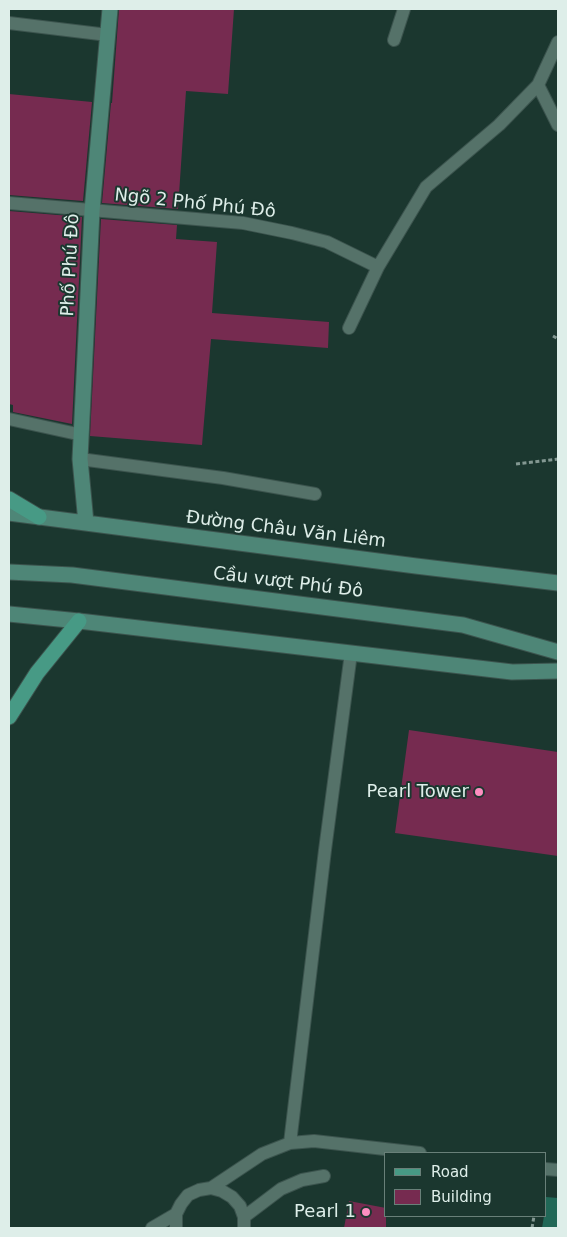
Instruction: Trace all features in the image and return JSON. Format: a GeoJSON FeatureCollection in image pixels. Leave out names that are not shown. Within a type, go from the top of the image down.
{"type":"FeatureCollection","features":[{"type":"Feature","properties":{"kind":"main road","name":"Phố Phú Đô"},"geometry":{"type":"LineString","coordinates":[[86,523],[80,459],[92,211],[110,9]]}},
{"type":"Feature","properties":{"kind":"main road"},"geometry":{"type":"LineString","coordinates":[[9,499],[39,517]]}},
{"type":"Feature","properties":{"kind":"main road","name":"Đường Châu Văn Liêm"},"geometry":{"type":"LineString","coordinates":[[9,513],[558,583]]}},
{"type":"Feature","properties":{"kind":"main road","name":"Cầu vượt Phú Đô"},"geometry":{"type":"LineString","coordinates":[[9,572],[72,575],[463,625],[558,652]]}},
{"type":"Feature","properties":{"kind":"main road"},"geometry":{"type":"LineString","coordinates":[[9,614],[512,672],[558,672]]}},
{"type":"Feature","properties":{"kind":"main road"},"geometry":{"type":"LineString","coordinates":[[9,717],[37,673],[79,621]]}},
{"type":"Feature","properties":{"kind":"lane"},"geometry":{"type":"LineString","coordinates":[[394,40],[404,9]]}},
{"type":"Feature","properties":{"kind":"lane"},"geometry":{"type":"LineString","coordinates":[[9,23],[108,35]]}},
{"type":"Feature","properties":{"kind":"lane"},"geometry":{"type":"LineString","coordinates":[[350,328],[378,267],[426,187],[499,125],[538,85],[558,42]]}},
{"type":"Feature","properties":{"kind":"lane"},"geometry":{"type":"LineString","coordinates":[[538,85],[558,125]]}},
{"type":"Feature","properties":{"kind":"lane","name":"Ngõ 2 Phố Phú Đô"},"geometry":{"type":"LineString","coordinates":[[9,203],[243,223],[327,242],[378,267]]}},
{"type":"Feature","properties":{"kind":"lane"},"geometry":{"type":"LineString","coordinates":[[9,419],[82,435]]}},
{"type":"Feature","properties":{"kind":"lane"},"geometry":{"type":"LineString","coordinates":[[80,459],[223,478],[315,494]]}},
{"type":"Feature","properties":{"kind":"lane"},"geometry":{"type":"LineString","coordinates":[[290,1143],[326,840],[351,653]]}},
{"type":"Feature","properties":{"kind":"lane"},"geometry":{"type":"LineString","coordinates":[[176,1228],[176,1214],[188,1195],[199,1190],[211,1188],[262,1154],[290,1143],[314,1140],[412,1152]]}},
{"type":"Feature","properties":{"kind":"lane"},"geometry":{"type":"LineString","coordinates":[[211,1188],[222,1191],[232,1197],[240,1206],[244,1223],[282,1190],[302,1180],[324,1176]]}},
{"type":"Feature","properties":{"kind":"lane"},"geometry":{"type":"LineString","coordinates":[[152,1228],[176,1214]]}},
{"type":"Feature","properties":{"kind":"path"},"geometry":{"type":"LineString","coordinates":[[553,336],[558,339]]}},
{"type":"Feature","properties":{"kind":"path"},"geometry":{"type":"LineString","coordinates":[[516,464],[558,459]]}},
{"type":"Feature","properties":{"kind":"green space"},"geometry":{"type":"Polygon","coordinates":[[[547,1197],[558,1198],[558,1228],[542,1228],[544,1217],[547,1217],[547,1197]]]}},
{"type":"Feature","properties":{"kind":"building"},"geometry":{"type":"Polygon","coordinates":[[[119,9],[234,9],[228,94],[186,91],[178,209],[102,203],[119,9]]]}},
{"type":"Feature","properties":{"kind":"building"},"geometry":{"type":"Polygon","coordinates":[[[9,94],[92,102],[83,201],[9,195],[9,94]]]}},
{"type":"Feature","properties":{"kind":"building"},"geometry":{"type":"Polygon","coordinates":[[[9,211],[82,217],[72,424],[13,412],[13,405],[9,404],[9,211]]]}},
{"type":"Feature","properties":{"kind":"building"},"geometry":{"type":"Polygon","coordinates":[[[101,219],[177,225],[176,239],[217,242],[212,313],[329,322],[328,348],[211,339],[202,445],[90,436],[101,219]]]}},
{"type":"Feature","properties":{"kind":"building","name":"Pearl Tower"},"geometry":{"type":"Polygon","coordinates":[[[409,730],[558,752],[558,856],[395,833],[409,730]]]}},
{"type":"Feature","properties":{"kind":"building"},"geometry":{"type":"Polygon","coordinates":[[[349,1201],[384,1208],[386,1228],[344,1228],[349,1201]]]}},
{"type":"Feature","properties":{"kind":"place","name":"Pearl Tower"},"geometry":{"type":"Point","coordinates":[479,792]}},
{"type":"Feature","properties":{"kind":"place","name":"Pearl 1"},"geometry":{"type":"Point","coordinates":[366,1212]}}]}
